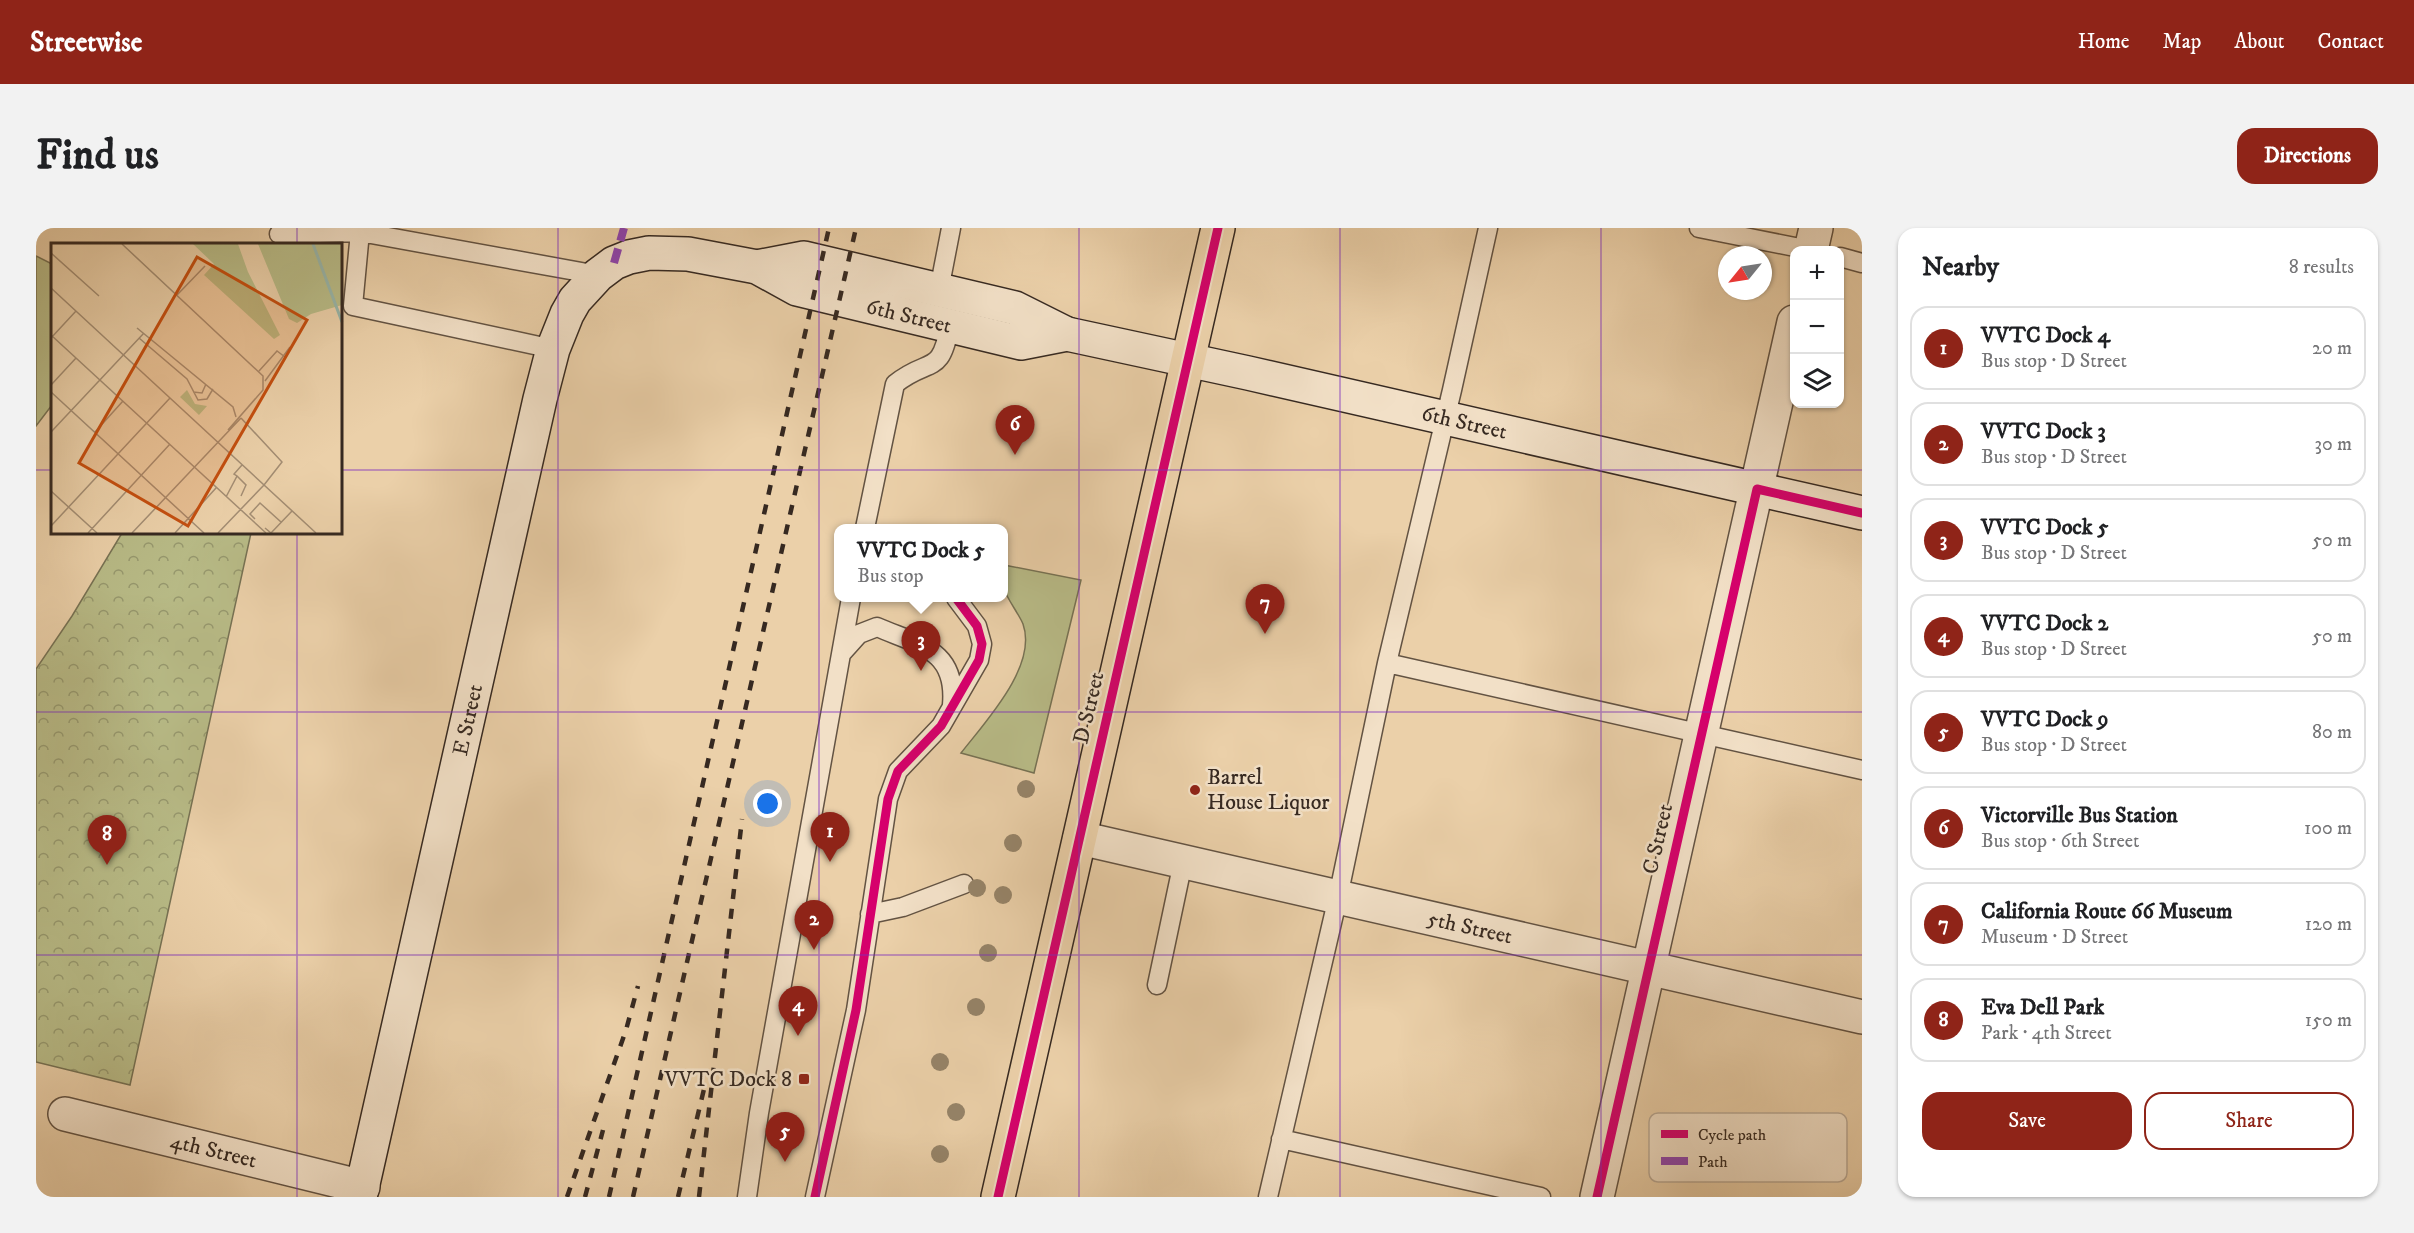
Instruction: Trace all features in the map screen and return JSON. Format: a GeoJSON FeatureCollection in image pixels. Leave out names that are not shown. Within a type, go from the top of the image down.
{"type":"FeatureCollection","features":[{"type":"Feature","properties":{"kind":"main road","name":"D Street"},"geometry":{"type":"LineString","coordinates":[[998,1197],[1218,228]]}},
{"type":"Feature","properties":{"kind":"street"},"geometry":{"type":"LineString","coordinates":[[1811,246],[1816,228]]}},
{"type":"Feature","properties":{"kind":"street","name":"6th Street"},"geometry":{"type":"LineString","coordinates":[[606,269],[628,257],[667,252],[688,254],[757,267],[797,289],[1021,343],[1067,334]]}},
{"type":"Feature","properties":{"kind":"street","name":"6th Street"},"geometry":{"type":"LineString","coordinates":[[757,267],[804,258],[1015,308],[1067,334],[1862,513]]}},
{"type":"Feature","properties":{"kind":"street","name":"E Street"},"geometry":{"type":"LineString","coordinates":[[362,1192],[553,349],[575,300],[606,269]]}},
{"type":"Feature","properties":{"kind":"street","name":"C Street"},"geometry":{"type":"LineString","coordinates":[[1597,1197],[1790,340]]}},
{"type":"Feature","properties":{"kind":"street","name":"5th Street"},"geometry":{"type":"LineString","coordinates":[[1080,838],[1862,1017]]}},
{"type":"Feature","properties":{"kind":"street","name":"4th Street"},"geometry":{"type":"LineString","coordinates":[[65,1114],[362,1192]]}},
{"type":"Feature","properties":{"kind":"lane"},"geometry":{"type":"LineString","coordinates":[[939,290],[951,228]]}},
{"type":"Feature","properties":{"kind":"lane"},"geometry":{"type":"LineString","coordinates":[[1268,1197],[1338,897],[1387,663],[1488,228]]}},
{"type":"Feature","properties":{"kind":"lane"},"geometry":{"type":"LineString","coordinates":[[1699,228],[1790,246]]}},
{"type":"Feature","properties":{"kind":"lane"},"geometry":{"type":"LineString","coordinates":[[360,232],[353,306],[553,349]]}},
{"type":"Feature","properties":{"kind":"lane"},"geometry":{"type":"LineString","coordinates":[[279,234],[360,232],[491,254],[606,269]]}},
{"type":"Feature","properties":{"kind":"lane"},"geometry":{"type":"LineString","coordinates":[[1844,258],[1862,263]]}},
{"type":"Feature","properties":{"kind":"lane"},"geometry":{"type":"LineString","coordinates":[[866,524],[895,384],[909,373],[936,364],[944,353],[950,325]]}},
{"type":"Feature","properties":{"kind":"lane"},"geometry":{"type":"LineString","coordinates":[[747,1197],[759,1113],[792,941],[850,602]]}},
{"type":"Feature","properties":{"kind":"lane"},"geometry":{"type":"LineString","coordinates":[[815,1197],[856,1010],[888,799],[897,771],[941,726],[979,660],[982,644],[977,626],[960,602]]}},
{"type":"Feature","properties":{"kind":"lane"},"geometry":{"type":"LineString","coordinates":[[839,656],[859,634],[877,627],[924,645],[938,656],[949,672],[953,688],[952,708]]}},
{"type":"Feature","properties":{"kind":"lane"},"geometry":{"type":"LineString","coordinates":[[1387,663],[1862,770]]}},
{"type":"Feature","properties":{"kind":"lane"},"geometry":{"type":"LineString","coordinates":[[1157,985],[1183,862]]}},
{"type":"Feature","properties":{"kind":"lane"},"geometry":{"type":"LineString","coordinates":[[870,914],[903,907],[964,884]]}},
{"type":"Feature","properties":{"kind":"lane"},"geometry":{"type":"LineString","coordinates":[[1281,1139],[1541,1197]]}},
{"type":"Feature","properties":{"kind":"green space"},"geometry":{"type":"Polygon","coordinates":[[[36,256],[51,264],[51,406],[36,426],[36,256]]]}},
{"type":"Feature","properties":{"kind":"green space"},"geometry":{"type":"Polygon","coordinates":[[[121,534],[251,534],[130,1085],[36,1062],[36,669],[72,616],[121,534]]]}},
{"type":"Feature","properties":{"kind":"green space"},"geometry":{"type":"Polygon","coordinates":[[[1008,566],[1081,580],[1034,773],[961,753],[1007,693],[1016,675],[1023,658],[1026,640],[1023,624],[1008,596],[1008,566]]]}},
{"type":"Feature","properties":{"kind":"railway"},"geometry":{"type":"LineString","coordinates":[[609,1197],[829,228]]}},
{"type":"Feature","properties":{"kind":"railway"},"geometry":{"type":"LineString","coordinates":[[633,1197],[856,228]]}},
{"type":"Feature","properties":{"kind":"railway"},"geometry":{"type":"LineString","coordinates":[[699,1197],[742,819]]}},
{"type":"Feature","properties":{"kind":"railway"},"geometry":{"type":"LineString","coordinates":[[567,1197],[626,1030],[638,986]]}},
{"type":"Feature","properties":{"kind":"railway"},"geometry":{"type":"LineString","coordinates":[[678,1197],[705,1085]]}},
{"type":"Feature","properties":{"kind":"railway"},"geometry":{"type":"LineString","coordinates":[[585,1197],[603,1130]]}},
{"type":"Feature","properties":{"kind":"marked path"},"geometry":{"type":"LineString","coordinates":[[614,263],[624,228]]}},
{"type":"Feature","properties":{"kind":"cycle path"},"geometry":{"type":"LineString","coordinates":[[998,1197],[1218,228]]}},
{"type":"Feature","properties":{"kind":"cycle path"},"geometry":{"type":"LineString","coordinates":[[1597,1197],[1757,489],[1862,513]]}},
{"type":"Feature","properties":{"kind":"cycle path"},"geometry":{"type":"LineString","coordinates":[[815,1197],[856,1010],[888,799],[898,771],[941,726],[979,660],[982,644],[977,626],[959,602]]}},
{"type":"Feature","properties":{"kind":"place","name":"Victorville Bus Station"},"geometry":{"type":"Point","coordinates":[1015,455]}},
{"type":"Feature","properties":{"kind":"place","name":"California Route 66 Museum"},"geometry":{"type":"Point","coordinates":[1265,634]}},
{"type":"Feature","properties":{"kind":"place","name":"VVTC Dock 5"},"geometry":{"type":"Point","coordinates":[921,671]}},
{"type":"Feature","properties":{"kind":"place","name":"Barrel House Liquor"},"geometry":{"type":"Point","coordinates":[1195,790]}},
{"type":"Feature","properties":{"kind":"place","name":"VVTC Dock 4"},"geometry":{"type":"Point","coordinates":[830,862]}},
{"type":"Feature","properties":{"kind":"place","name":"Eva Dell Park"},"geometry":{"type":"Point","coordinates":[107,865]}},
{"type":"Feature","properties":{"kind":"place","name":"VVTC Dock 3"},"geometry":{"type":"Point","coordinates":[814,950]}},
{"type":"Feature","properties":{"kind":"place","name":"VVTC Dock 2"},"geometry":{"type":"Point","coordinates":[798,1036]}},
{"type":"Feature","properties":{"kind":"place","name":"VVTC Dock 8"},"geometry":{"type":"Point","coordinates":[804,1079]}},
{"type":"Feature","properties":{"kind":"place","name":"VVTC Dock 9"},"geometry":{"type":"Point","coordinates":[785,1162]}}]}
